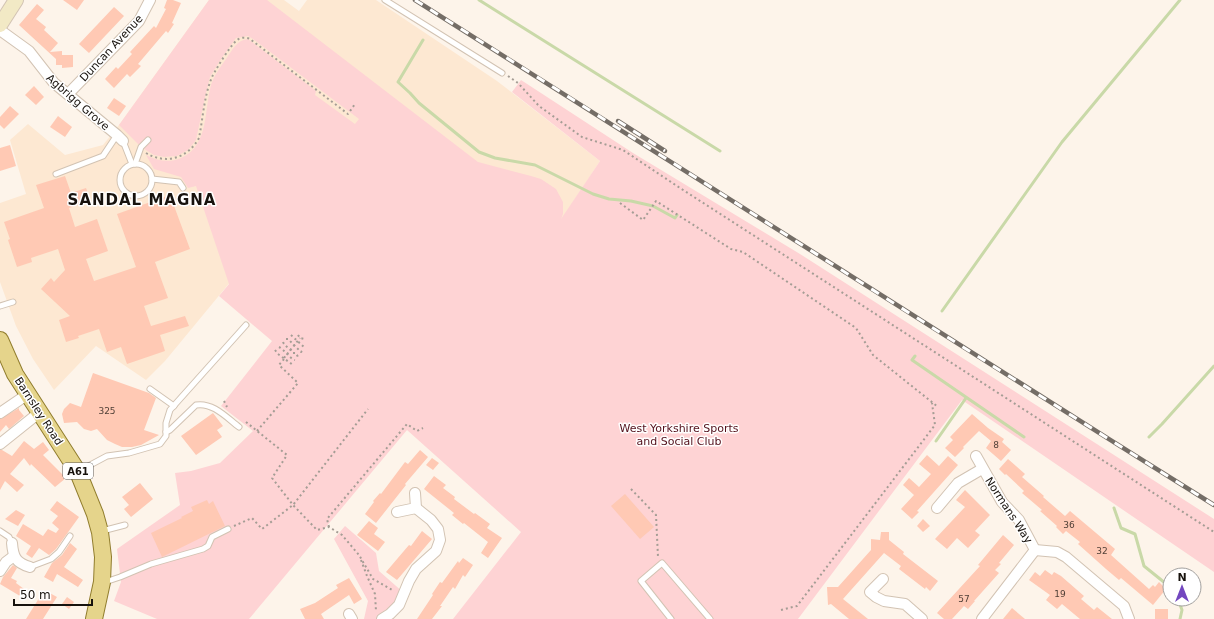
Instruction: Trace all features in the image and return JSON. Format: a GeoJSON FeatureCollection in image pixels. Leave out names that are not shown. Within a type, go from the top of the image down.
{"type":"FeatureCollection","features":[{"type":"Feature","properties":{"kind":"main road"},"geometry":{"type":"LineString","coordinates":[[0,25],[16,0]]}},
{"type":"Feature","properties":{"kind":"main road","name":"Barnsley Road"},"geometry":{"type":"LineString","coordinates":[[0,340],[15,374],[78,472],[95,514],[100,532],[103,557],[102,582],[94,619]]}},
{"type":"Feature","properties":{"kind":"street","name":"Duncan Avenue"},"geometry":{"type":"LineString","coordinates":[[68,94],[139,21],[150,0]]}},
{"type":"Feature","properties":{"kind":"street","name":"Agbrigg Grove"},"geometry":{"type":"LineString","coordinates":[[0,30],[29,51],[54,83],[120,138]]}},
{"type":"Feature","properties":{"kind":"street"},"geometry":{"type":"LineString","coordinates":[[0,413],[28,394]]}},
{"type":"Feature","properties":{"kind":"street"},"geometry":{"type":"LineString","coordinates":[[0,444],[40,412]]}},
{"type":"Feature","properties":{"kind":"street","name":"Normans Way"},"geometry":{"type":"LineString","coordinates":[[976,456],[1002,502],[1018,520],[1035,550]]}},
{"type":"Feature","properties":{"kind":"street","name":"Normans Way"},"geometry":{"type":"LineString","coordinates":[[937,508],[958,483],[982,469]]}},
{"type":"Feature","properties":{"kind":"street"},"geometry":{"type":"LineString","coordinates":[[379,616],[390,614],[399,605],[409,581],[416,569],[436,551],[440,540],[438,529],[431,520],[416,508],[415,493]]}},
{"type":"Feature","properties":{"kind":"street"},"geometry":{"type":"LineString","coordinates":[[397,512],[416,508]]}},
{"type":"Feature","properties":{"kind":"street"},"geometry":{"type":"LineString","coordinates":[[12,543],[14,556],[18,562],[24,566],[30,567]]}},
{"type":"Feature","properties":{"kind":"street"},"geometry":{"type":"LineString","coordinates":[[982,619],[1035,550],[1057,552],[1066,557],[1124,606],[1129,619]]}},
{"type":"Feature","properties":{"kind":"street"},"geometry":{"type":"LineString","coordinates":[[0,571],[6,562],[14,556]]}},
{"type":"Feature","properties":{"kind":"street"},"geometry":{"type":"LineString","coordinates":[[883,579],[870,592],[876,597],[884,600],[905,604],[922,619]]}},
{"type":"Feature","properties":{"kind":"lane"},"geometry":{"type":"LineString","coordinates":[[385,0],[502,73]]}},
{"type":"Feature","properties":{"kind":"lane"},"geometry":{"type":"LineString","coordinates":[[56,174],[103,156],[120,138],[134,164]]}},
{"type":"Feature","properties":{"kind":"lane"},"geometry":{"type":"LineString","coordinates":[[134,164],[140,149],[148,140]]}},
{"type":"Feature","properties":{"kind":"lane"},"geometry":{"type":"LineString","coordinates":[[134,164],[140,164],[149,170],[152,179],[149,190],[145,193],[134,196],[125,191],[122,186],[121,176],[127,167],[134,164]]}},
{"type":"Feature","properties":{"kind":"lane"},"geometry":{"type":"LineString","coordinates":[[152,179],[179,182],[183,188]]}},
{"type":"Feature","properties":{"kind":"lane"},"geometry":{"type":"LineString","coordinates":[[0,306],[12,302]]}},
{"type":"Feature","properties":{"kind":"lane"},"geometry":{"type":"LineString","coordinates":[[78,472],[107,456],[129,453],[160,444],[166,436],[166,423],[170,410],[246,325]]}},
{"type":"Feature","properties":{"kind":"lane"},"geometry":{"type":"LineString","coordinates":[[150,389],[174,406]]}},
{"type":"Feature","properties":{"kind":"lane"},"geometry":{"type":"LineString","coordinates":[[166,432],[196,405],[201,404],[214,408],[239,427]]}},
{"type":"Feature","properties":{"kind":"lane"},"geometry":{"type":"LineString","coordinates":[[100,532],[125,525]]}},
{"type":"Feature","properties":{"kind":"lane"},"geometry":{"type":"LineString","coordinates":[[102,582],[120,577],[151,564],[203,549],[208,546],[212,537],[228,529]]}},
{"type":"Feature","properties":{"kind":"lane"},"geometry":{"type":"LineString","coordinates":[[0,531],[9,537],[12,543]]}},
{"type":"Feature","properties":{"kind":"lane"},"geometry":{"type":"LineString","coordinates":[[30,567],[51,558],[59,552],[70,536]]}},
{"type":"Feature","properties":{"kind":"lane"},"geometry":{"type":"LineString","coordinates":[[671,619],[640,581],[662,563],[710,619]]}},
{"type":"Feature","properties":{"kind":"path"},"geometry":{"type":"LineString","coordinates":[[140,149],[156,158],[164,160],[174,159],[190,151],[199,138],[212,77],[230,48],[236,40],[241,38],[246,37],[250,39],[348,114],[355,104]]}},
{"type":"Feature","properties":{"kind":"path"},"geometry":{"type":"LineString","coordinates":[[502,73],[518,82],[539,106],[582,137],[623,150],[1214,532]]}},
{"type":"Feature","properties":{"kind":"path"},"geometry":{"type":"LineString","coordinates":[[620,203],[643,220],[656,201],[731,249],[744,252],[856,328],[873,355],[938,407]]}},
{"type":"Feature","properties":{"kind":"path"},"geometry":{"type":"LineString","coordinates":[[291,335],[303,347]]}},
{"type":"Feature","properties":{"kind":"path"},"geometry":{"type":"LineString","coordinates":[[298,335],[300,338],[305,339]]}},
{"type":"Feature","properties":{"kind":"path"},"geometry":{"type":"LineString","coordinates":[[257,431],[298,383],[279,365],[300,338]]}},
{"type":"Feature","properties":{"kind":"path"},"geometry":{"type":"LineString","coordinates":[[288,340],[300,351]]}},
{"type":"Feature","properties":{"kind":"path"},"geometry":{"type":"LineString","coordinates":[[279,349],[283,342]]}},
{"type":"Feature","properties":{"kind":"path"},"geometry":{"type":"LineString","coordinates":[[279,349],[291,349],[298,357]]}},
{"type":"Feature","properties":{"kind":"path"},"geometry":{"type":"LineString","coordinates":[[279,349],[288,354],[292,360],[295,360]]}},
{"type":"Feature","properties":{"kind":"path"},"geometry":{"type":"LineString","coordinates":[[279,349],[285,358],[293,365]]}},
{"type":"Feature","properties":{"kind":"path"},"geometry":{"type":"LineString","coordinates":[[224,401],[226,407],[233,412]]}},
{"type":"Feature","properties":{"kind":"path"},"geometry":{"type":"LineString","coordinates":[[781,610],[797,606],[935,425],[932,402]]}},
{"type":"Feature","properties":{"kind":"path"},"geometry":{"type":"LineString","coordinates":[[228,529],[252,518],[262,529],[293,505],[368,409]]}},
{"type":"Feature","properties":{"kind":"path"},"geometry":{"type":"LineString","coordinates":[[245,422],[287,455],[272,478],[293,505],[317,530],[329,527]]}},
{"type":"Feature","properties":{"kind":"path"},"geometry":{"type":"LineString","coordinates":[[402,598],[396,592],[373,579],[359,555],[342,535],[329,527],[327,519],[407,424],[417,431],[423,428]]}},
{"type":"Feature","properties":{"kind":"path"},"geometry":{"type":"LineString","coordinates":[[631,489],[656,515],[659,565]]}},
{"type":"Feature","properties":{"kind":"path"},"geometry":{"type":"LineString","coordinates":[[359,555],[375,594],[379,616]]}},
{"type":"Feature","properties":{"kind":"shaded area"},"geometry":{"type":"Polygon","coordinates":[[[209,0],[284,0],[299,11],[307,0],[376,0],[497,81],[600,161],[560,222],[236,275],[165,361],[146,380],[96,346],[54,390],[33,359],[16,326],[0,282],[0,203],[26,194],[10,140],[28,124],[65,155],[103,145],[209,0]]]}},
{"type":"Feature","properties":{"kind":"green space","name":"West Yorkshire Sports and Social Club"},"geometry":{"type":"Polygon","coordinates":[[[209,0],[267,0],[478,162],[541,179],[556,189],[563,202],[563,214],[561,219],[600,161],[512,92],[521,80],[633,153],[800,254],[1214,519],[1214,572],[962,400],[798,619],[453,619],[521,532],[407,430],[249,619],[157,619],[114,601],[121,582],[117,549],[180,505],[175,473],[191,471],[220,463],[253,431],[221,406],[272,341],[219,296],[229,284],[196,186],[188,188],[181,177],[154,169],[146,155],[159,160],[177,160],[190,152],[197,145],[204,126],[211,85],[214,78],[236,45],[241,41],[248,39],[316,91],[315,95],[355,124],[359,119],[248,36],[236,38],[210,77],[196,140],[188,150],[177,156],[164,157],[154,155],[141,147],[119,125],[209,0]]]}},
{"type":"Feature","properties":{"kind":"green space"},"geometry":{"type":"Polygon","coordinates":[[[345,526],[376,553],[379,571],[404,593],[382,619],[364,619],[368,601],[334,539],[345,526]]]}},
{"type":"Feature","properties":{"kind":"building"},"geometry":{"type":"Polygon","coordinates":[[[63,0],[84,0],[77,10],[63,0]]]}},
{"type":"Feature","properties":{"kind":"building"},"geometry":{"type":"Polygon","coordinates":[[[167,0],[173,0],[181,3],[172,23],[174,24],[168,33],[166,31],[138,64],[141,66],[130,77],[127,74],[114,88],[105,79],[116,67],[118,69],[132,54],[130,52],[154,26],[156,28],[166,9],[164,8],[167,0]]]}},
{"type":"Feature","properties":{"kind":"building"},"geometry":{"type":"Polygon","coordinates":[[[37,4],[44,10],[36,19],[46,27],[44,30],[58,43],[50,52],[62,51],[62,55],[73,55],[73,67],[62,68],[62,65],[56,65],[56,59],[19,25],[37,4]]]}},
{"type":"Feature","properties":{"kind":"building"},"geometry":{"type":"Polygon","coordinates":[[[114,7],[124,16],[89,53],[79,44],[114,7]]]}},
{"type":"Feature","properties":{"kind":"building"},"geometry":{"type":"Polygon","coordinates":[[[34,86],[44,97],[36,105],[25,95],[34,86]]]}},
{"type":"Feature","properties":{"kind":"building"},"geometry":{"type":"Polygon","coordinates":[[[114,98],[126,106],[119,116],[107,108],[114,98]]]}},
{"type":"Feature","properties":{"kind":"building"},"geometry":{"type":"Polygon","coordinates":[[[10,106],[19,114],[4,129],[0,125],[0,117],[10,106]]]}},
{"type":"Feature","properties":{"kind":"building"},"geometry":{"type":"Polygon","coordinates":[[[58,116],[72,127],[65,137],[50,127],[58,116]]]}},
{"type":"Feature","properties":{"kind":"building"},"geometry":{"type":"Polygon","coordinates":[[[10,145],[16,166],[0,171],[0,148],[10,145]]]}},
{"type":"Feature","properties":{"kind":"building"},"geometry":{"type":"Polygon","coordinates":[[[65,176],[71,193],[86,188],[91,201],[69,208],[75,227],[97,219],[108,251],[86,259],[94,281],[136,267],[117,214],[170,195],[190,249],[155,262],[168,298],[144,306],[151,326],[185,316],[189,326],[160,335],[165,351],[127,364],[121,347],[107,352],[99,329],[66,342],[59,320],[70,316],[41,289],[51,278],[54,282],[65,270],[58,249],[31,258],[32,262],[17,267],[4,222],[44,208],[36,185],[65,176]]]}},
{"type":"Feature","properties":{"kind":"building"},"geometry":{"type":"Polygon","coordinates":[[[93,373],[149,393],[156,398],[144,430],[159,435],[141,445],[122,447],[107,440],[97,429],[91,431],[84,429],[77,422],[64,423],[62,414],[64,409],[70,403],[81,407],[93,373]]]}},
{"type":"Feature","properties":{"kind":"building"},"geometry":{"type":"Polygon","coordinates":[[[19,408],[24,416],[9,429],[6,425],[0,432],[0,419],[19,408]]]}},
{"type":"Feature","properties":{"kind":"building"},"geometry":{"type":"Polygon","coordinates":[[[213,413],[223,426],[217,430],[222,437],[196,455],[181,436],[213,413]]]}},
{"type":"Feature","properties":{"kind":"building"},"geometry":{"type":"Polygon","coordinates":[[[972,414],[1004,439],[1002,442],[1011,450],[1001,461],[986,448],[991,441],[979,431],[955,457],[945,448],[953,440],[950,437],[972,414]]]}},
{"type":"Feature","properties":{"kind":"building"},"geometry":{"type":"Polygon","coordinates":[[[24,441],[34,449],[43,442],[49,450],[43,455],[66,478],[55,487],[31,464],[30,466],[24,458],[10,474],[24,485],[17,492],[5,481],[0,490],[0,450],[12,456],[24,441]]]}},
{"type":"Feature","properties":{"kind":"building"},"geometry":{"type":"Polygon","coordinates":[[[420,450],[428,457],[405,484],[406,485],[376,523],[365,514],[374,502],[373,501],[380,493],[381,494],[405,462],[408,464],[420,450]]]}},
{"type":"Feature","properties":{"kind":"building"},"geometry":{"type":"Polygon","coordinates":[[[927,455],[939,466],[948,456],[958,465],[917,511],[919,512],[912,519],[901,509],[914,495],[903,485],[909,478],[919,487],[931,474],[919,464],[927,455]]]}},
{"type":"Feature","properties":{"kind":"building"},"geometry":{"type":"Polygon","coordinates":[[[432,458],[439,463],[433,470],[426,465],[432,458]]]}},
{"type":"Feature","properties":{"kind":"building"},"geometry":{"type":"Polygon","coordinates":[[[1008,459],[1025,474],[1022,477],[1065,516],[1070,511],[1115,549],[1111,555],[1149,589],[1153,585],[1155,587],[1159,582],[1162,585],[1162,594],[1153,605],[1121,578],[1119,580],[1106,569],[1078,544],[1080,542],[1066,531],[1063,534],[1056,527],[1057,526],[1040,511],[1042,510],[1022,493],[1024,491],[999,469],[1008,459]]]}},
{"type":"Feature","properties":{"kind":"building"},"geometry":{"type":"Polygon","coordinates":[[[434,476],[446,485],[443,488],[455,497],[454,499],[490,524],[487,528],[502,538],[488,558],[481,553],[488,542],[452,515],[454,513],[424,489],[434,476]]]}},
{"type":"Feature","properties":{"kind":"building"},"geometry":{"type":"Polygon","coordinates":[[[140,483],[153,499],[131,517],[124,509],[129,505],[122,497],[140,483]]]}},
{"type":"Feature","properties":{"kind":"building"},"geometry":{"type":"Polygon","coordinates":[[[965,490],[990,515],[975,531],[980,535],[968,548],[957,538],[947,549],[935,539],[965,507],[956,500],[965,490]]]}},
{"type":"Feature","properties":{"kind":"building"},"geometry":{"type":"Polygon","coordinates":[[[625,494],[654,527],[640,539],[611,506],[625,494]]]}},
{"type":"Feature","properties":{"kind":"building"},"geometry":{"type":"Polygon","coordinates":[[[207,500],[209,504],[213,501],[225,526],[162,557],[151,533],[182,518],[181,517],[193,511],[191,507],[207,500]]]}},
{"type":"Feature","properties":{"kind":"building"},"geometry":{"type":"Polygon","coordinates":[[[57,501],[79,517],[56,549],[49,555],[39,548],[32,558],[26,554],[31,546],[16,536],[23,524],[43,536],[48,529],[56,533],[59,529],[52,523],[58,516],[50,510],[57,501]]]}},
{"type":"Feature","properties":{"kind":"building"},"geometry":{"type":"Polygon","coordinates":[[[16,510],[25,515],[18,526],[5,519],[16,510]]]}},
{"type":"Feature","properties":{"kind":"building"},"geometry":{"type":"Polygon","coordinates":[[[923,519],[930,526],[923,532],[917,526],[923,519]]]}},
{"type":"Feature","properties":{"kind":"building"},"geometry":{"type":"Polygon","coordinates":[[[369,521],[378,528],[374,534],[385,542],[378,551],[357,535],[369,521]]]}},
{"type":"Feature","properties":{"kind":"building"},"geometry":{"type":"Polygon","coordinates":[[[422,531],[432,539],[397,580],[386,572],[409,545],[411,546],[422,531]]]}},
{"type":"Feature","properties":{"kind":"building"},"geometry":{"type":"Polygon","coordinates":[[[881,532],[889,532],[889,540],[904,552],[903,554],[938,581],[930,591],[926,587],[925,589],[899,569],[901,566],[884,553],[843,599],[868,619],[849,619],[831,604],[828,605],[827,587],[838,587],[871,550],[871,539],[880,540],[881,532]]]}},
{"type":"Feature","properties":{"kind":"building"},"geometry":{"type":"Polygon","coordinates":[[[1003,535],[1014,545],[995,570],[999,573],[968,609],[964,606],[952,619],[944,619],[937,613],[980,566],[978,565],[1003,535]]]}},
{"type":"Feature","properties":{"kind":"building"},"geometry":{"type":"Polygon","coordinates":[[[70,543],[77,549],[64,567],[83,580],[78,587],[57,574],[53,582],[44,577],[52,563],[62,555],[70,543]]]}},
{"type":"Feature","properties":{"kind":"building"},"geometry":{"type":"Polygon","coordinates":[[[463,558],[473,565],[465,577],[463,575],[455,589],[453,587],[440,606],[442,606],[432,619],[417,619],[440,582],[442,583],[458,561],[459,563],[463,558]]]}},
{"type":"Feature","properties":{"kind":"building"},"geometry":{"type":"Polygon","coordinates":[[[13,565],[17,568],[11,578],[17,581],[16,583],[24,589],[20,596],[0,584],[3,577],[13,565]]]}},
{"type":"Feature","properties":{"kind":"building"},"geometry":{"type":"Polygon","coordinates":[[[1045,570],[1052,575],[1054,572],[1061,576],[1084,596],[1081,599],[1094,610],[1097,607],[1112,619],[1080,619],[1062,604],[1057,609],[1046,600],[1050,595],[1029,580],[1035,572],[1040,576],[1045,570]]]}},
{"type":"Feature","properties":{"kind":"building"},"geometry":{"type":"Polygon","coordinates":[[[349,578],[362,599],[354,604],[349,595],[321,614],[324,619],[305,619],[300,609],[315,603],[338,588],[336,585],[349,578]]]}},
{"type":"Feature","properties":{"kind":"building"},"geometry":{"type":"Polygon","coordinates":[[[46,591],[57,597],[43,619],[26,619],[41,595],[43,596],[46,591]]]}},
{"type":"Feature","properties":{"kind":"building"},"geometry":{"type":"Polygon","coordinates":[[[67,597],[74,602],[69,609],[62,604],[67,597]]]}},
{"type":"Feature","properties":{"kind":"building"},"geometry":{"type":"Polygon","coordinates":[[[1012,608],[1025,619],[1003,619],[1012,608]]]}},
{"type":"Feature","properties":{"kind":"building"},"geometry":{"type":"Polygon","coordinates":[[[1155,609],[1168,609],[1168,619],[1155,619],[1155,609]]]}},
{"type":"Feature","properties":{"kind":"waterway"},"geometry":{"type":"LineString","coordinates":[[479,0],[720,151]]}},
{"type":"Feature","properties":{"kind":"waterway"},"geometry":{"type":"LineString","coordinates":[[942,311],[1062,142],[1180,0]]}},
{"type":"Feature","properties":{"kind":"waterway"},"geometry":{"type":"LineString","coordinates":[[423,40],[398,82],[419,103],[479,152],[495,158],[535,165],[593,194],[609,199],[631,201],[653,206],[675,218],[677,215]]}},
{"type":"Feature","properties":{"kind":"waterway"},"geometry":{"type":"LineString","coordinates":[[915,356],[912,360],[1024,437]]}},
{"type":"Feature","properties":{"kind":"waterway"},"geometry":{"type":"LineString","coordinates":[[1149,437],[1214,366]]}},
{"type":"Feature","properties":{"kind":"waterway"},"geometry":{"type":"LineString","coordinates":[[936,441],[966,398]]}},
{"type":"Feature","properties":{"kind":"waterway"},"geometry":{"type":"LineString","coordinates":[[1114,508],[1121,528],[1135,534],[1144,566],[1162,581]]}},
{"type":"Feature","properties":{"kind":"waterway"},"geometry":{"type":"LineString","coordinates":[[1180,619],[1182,610],[1181,607]]}},
{"type":"Feature","properties":{"kind":"railway"},"geometry":{"type":"LineString","coordinates":[[415,0],[1214,505]]}},
{"type":"Feature","properties":{"kind":"railway"},"geometry":{"type":"LineString","coordinates":[[618,121],[665,151]]}},
{"type":"Feature","properties":{"kind":"district","name":"SANDAL MAGNA"},"geometry":{"type":"Point","coordinates":[142,200]}}]}
